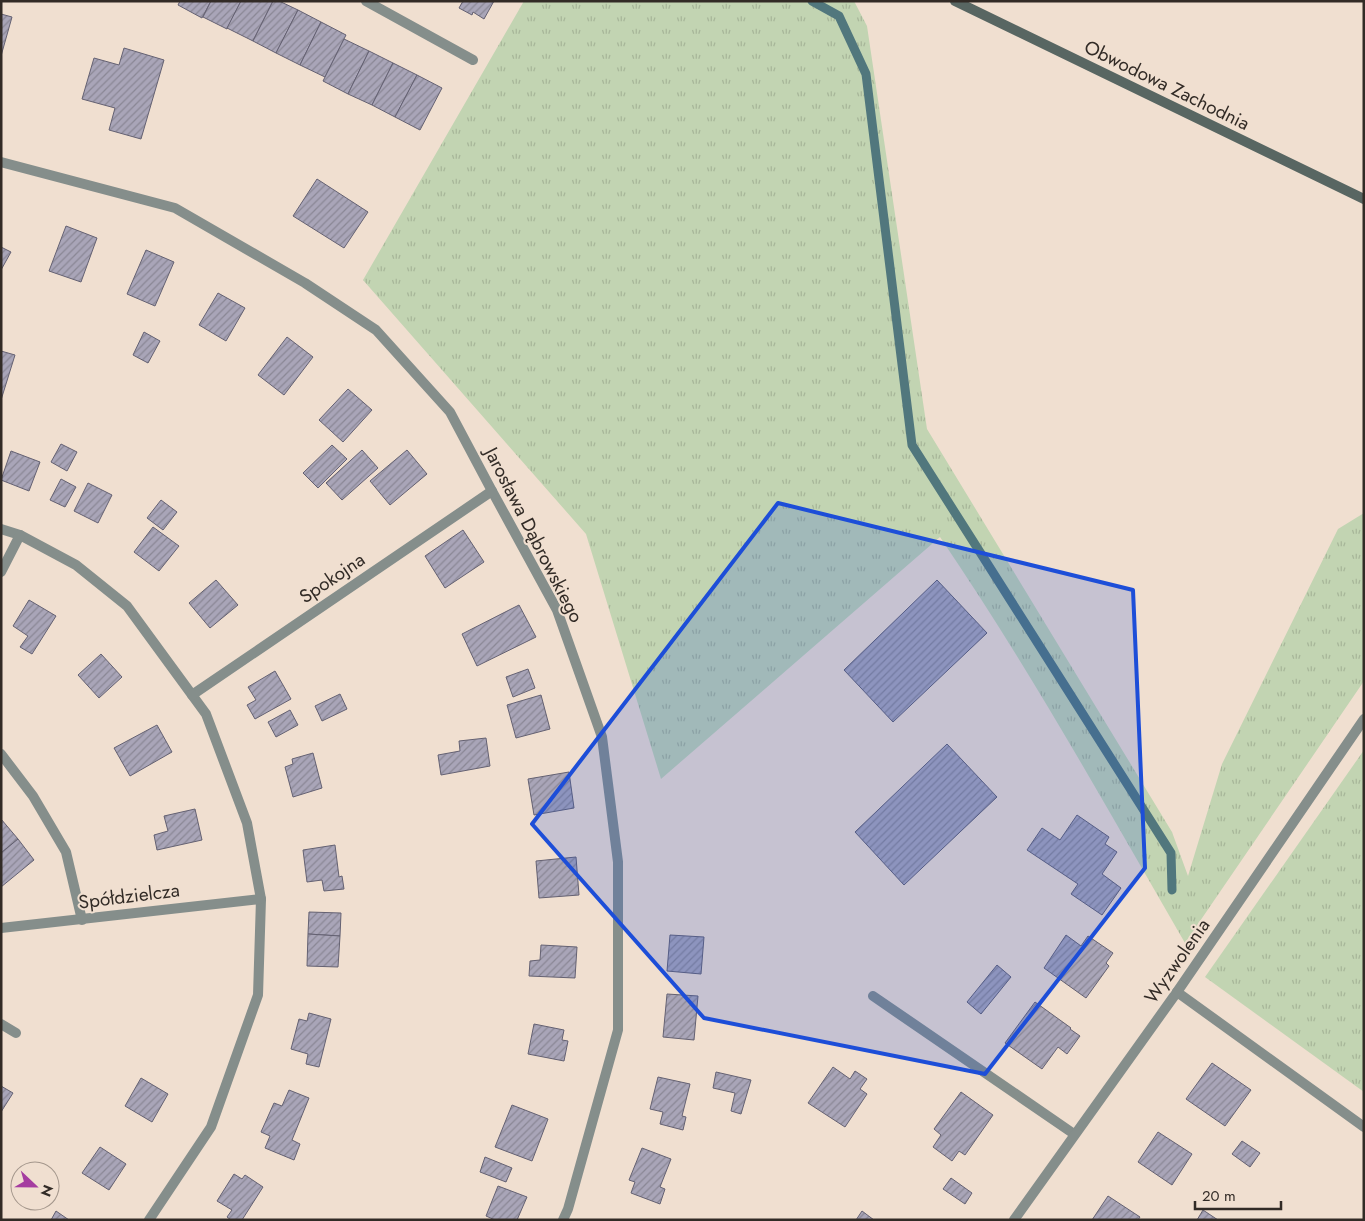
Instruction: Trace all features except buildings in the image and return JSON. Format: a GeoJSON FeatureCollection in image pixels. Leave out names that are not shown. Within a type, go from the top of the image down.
{"type":"FeatureCollection","features":[{"type":"Feature","properties":{"kind":"main road","name":"Obwodowa Zachodnia"},"geometry":{"type":"LineString","coordinates":[[955,1],[1364,200]]}},
{"type":"Feature","properties":{"kind":"street"},"geometry":{"type":"LineString","coordinates":[[366,1],[473,60]]}},
{"type":"Feature","properties":{"kind":"street","name":"Jarosława Dąbrowskiego"},"geometry":{"type":"LineString","coordinates":[[1,162],[175,208],[305,283],[376,330],[450,412],[557,610],[602,737],[618,862],[618,1030],[571,1200],[563,1220]]}},
{"type":"Feature","properties":{"kind":"street","name":"Spokojna"},"geometry":{"type":"LineString","coordinates":[[192,694],[492,491]]}},
{"type":"Feature","properties":{"kind":"street"},"geometry":{"type":"LineString","coordinates":[[1,529],[20,535],[76,565],[127,606],[206,714],[247,823],[261,898],[258,995],[211,1127],[149,1220]]}},
{"type":"Feature","properties":{"kind":"street"},"geometry":{"type":"LineString","coordinates":[[1,572],[20,535]]}},
{"type":"Feature","properties":{"kind":"street","name":"Wyzwolenia"},"geometry":{"type":"LineString","coordinates":[[1014,1220],[1177,992],[1364,719]]}},
{"type":"Feature","properties":{"kind":"street"},"geometry":{"type":"LineString","coordinates":[[1,754],[33,796],[66,852],[82,920]]}},
{"type":"Feature","properties":{"kind":"street","name":"Spółdzielcza"},"geometry":{"type":"LineString","coordinates":[[1,928],[261,898]]}},
{"type":"Feature","properties":{"kind":"street"},"geometry":{"type":"LineString","coordinates":[[1177,992],[1364,1128]]}},
{"type":"Feature","properties":{"kind":"street"},"geometry":{"type":"LineString","coordinates":[[873,996],[1074,1134]]}},
{"type":"Feature","properties":{"kind":"street"},"geometry":{"type":"LineString","coordinates":[[1,1024],[16,1033]]}},
{"type":"Feature","properties":{"kind":"highlighted area"},"geometry":{"type":"Polygon","coordinates":[[[778,503],[1133,590],[1145,868],[985,1074],[704,1018],[532,824],[778,503]]]}},
{"type":"Feature","properties":{"kind":"green space"},"geometry":{"type":"Polygon","coordinates":[[[524,1],[854,1],[867,26],[927,429],[1172,832],[1188,876],[1222,764],[1338,529],[1364,513],[1364,681],[1185,943],[1036,687],[940,537],[661,779],[586,534],[363,280],[524,1]]]}},
{"type":"Feature","properties":{"kind":"green space"},"geometry":{"type":"Polygon","coordinates":[[[1364,750],[1364,1092],[1205,977],[1364,750]]]}},
{"type":"Feature","properties":{"kind":"waterway"},"geometry":{"type":"LineString","coordinates":[[812,1],[839,16],[866,74],[912,445],[1171,853],[1172,890]]}}]}
